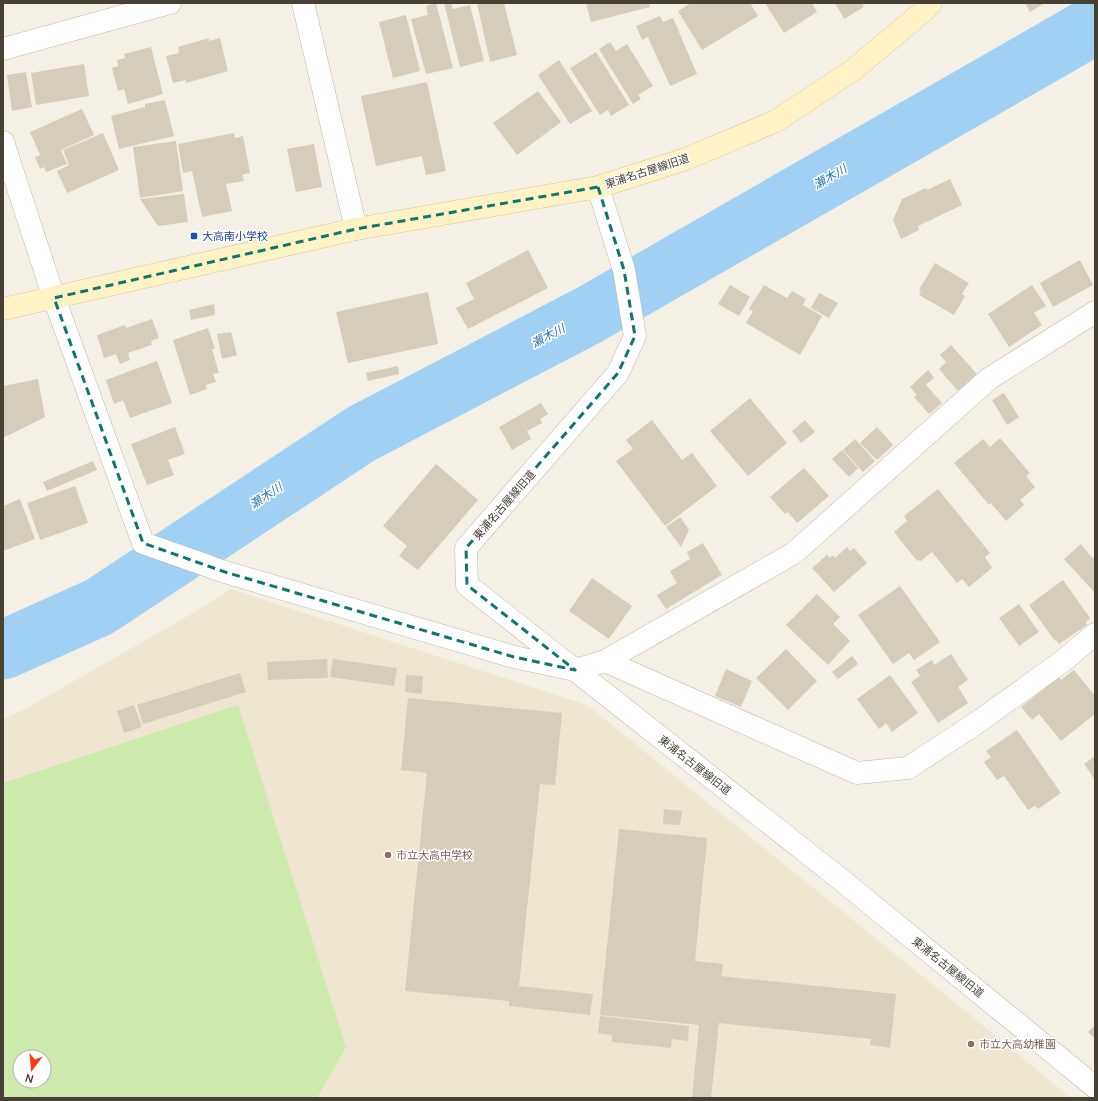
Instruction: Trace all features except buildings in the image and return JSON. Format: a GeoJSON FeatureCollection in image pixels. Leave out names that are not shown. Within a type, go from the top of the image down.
{"type":"FeatureCollection","features":[{"type":"Feature","properties":{"kind":"street"},"geometry":{"type":"LineString","coordinates":[[3,49],[170,3]]}},
{"type":"Feature","properties":{"kind":"street"},"geometry":{"type":"LineString","coordinates":[[303,3],[356,229]]}},
{"type":"Feature","properties":{"kind":"street","name":"東浦名古屋線旧道"},"geometry":{"type":"LineString","coordinates":[[931,3],[924,11],[853,70],[776,121],[686,159],[598,187],[624,270],[635,336],[618,374],[466,548],[467,585],[839,878],[1095,1087]]}},
{"type":"Feature","properties":{"kind":"street"},"geometry":{"type":"LineString","coordinates":[[3,142],[54,298],[143,543],[208,566],[514,657],[575,670],[605,661],[794,553],[990,378],[1095,312]]}},
{"type":"Feature","properties":{"kind":"street"},"geometry":{"type":"LineString","coordinates":[[3,309],[356,229],[598,187]]}},
{"type":"Feature","properties":{"kind":"street"},"geometry":{"type":"LineString","coordinates":[[605,661],[856,773],[908,768],[975,724],[1063,661],[1095,634]]}},
{"type":"Feature","properties":{"kind":"highlighted area"},"geometry":{"type":"Polygon","coordinates":[[[598,187],[624,270],[635,336],[618,373],[466,548],[467,585],[575,670],[514,657],[225,572],[143,543],[54,298],[356,229],[598,187]]]}},
{"type":"Feature","properties":{"kind":"shaded area","name":"市立大高中学校"},"geometry":{"type":"Polygon","coordinates":[[[231,589],[587,705],[1071,1098],[3,1098],[3,719],[25,709],[193,613],[231,589]]]}},
{"type":"Feature","properties":{"kind":"green space"},"geometry":{"type":"Polygon","coordinates":[[[238,705],[346,1047],[317,1098],[3,1098],[3,783],[238,705]]]}},
{"type":"Feature","properties":{"kind":"waterway","name":"瀬木川"},"geometry":{"type":"LineString","coordinates":[[3,650],[99,607],[361,434],[589,315],[1095,25]]}},
{"type":"Feature","properties":{"kind":"place","name":"大高南小学校"},"geometry":{"type":"Point","coordinates":[194,236]}},
{"type":"Feature","properties":{"kind":"place","name":"市立大高中学校"},"geometry":{"type":"Point","coordinates":[388,855]}},
{"type":"Feature","properties":{"kind":"place","name":"市立大高幼稚園"},"geometry":{"type":"Point","coordinates":[971,1044]}}]}
